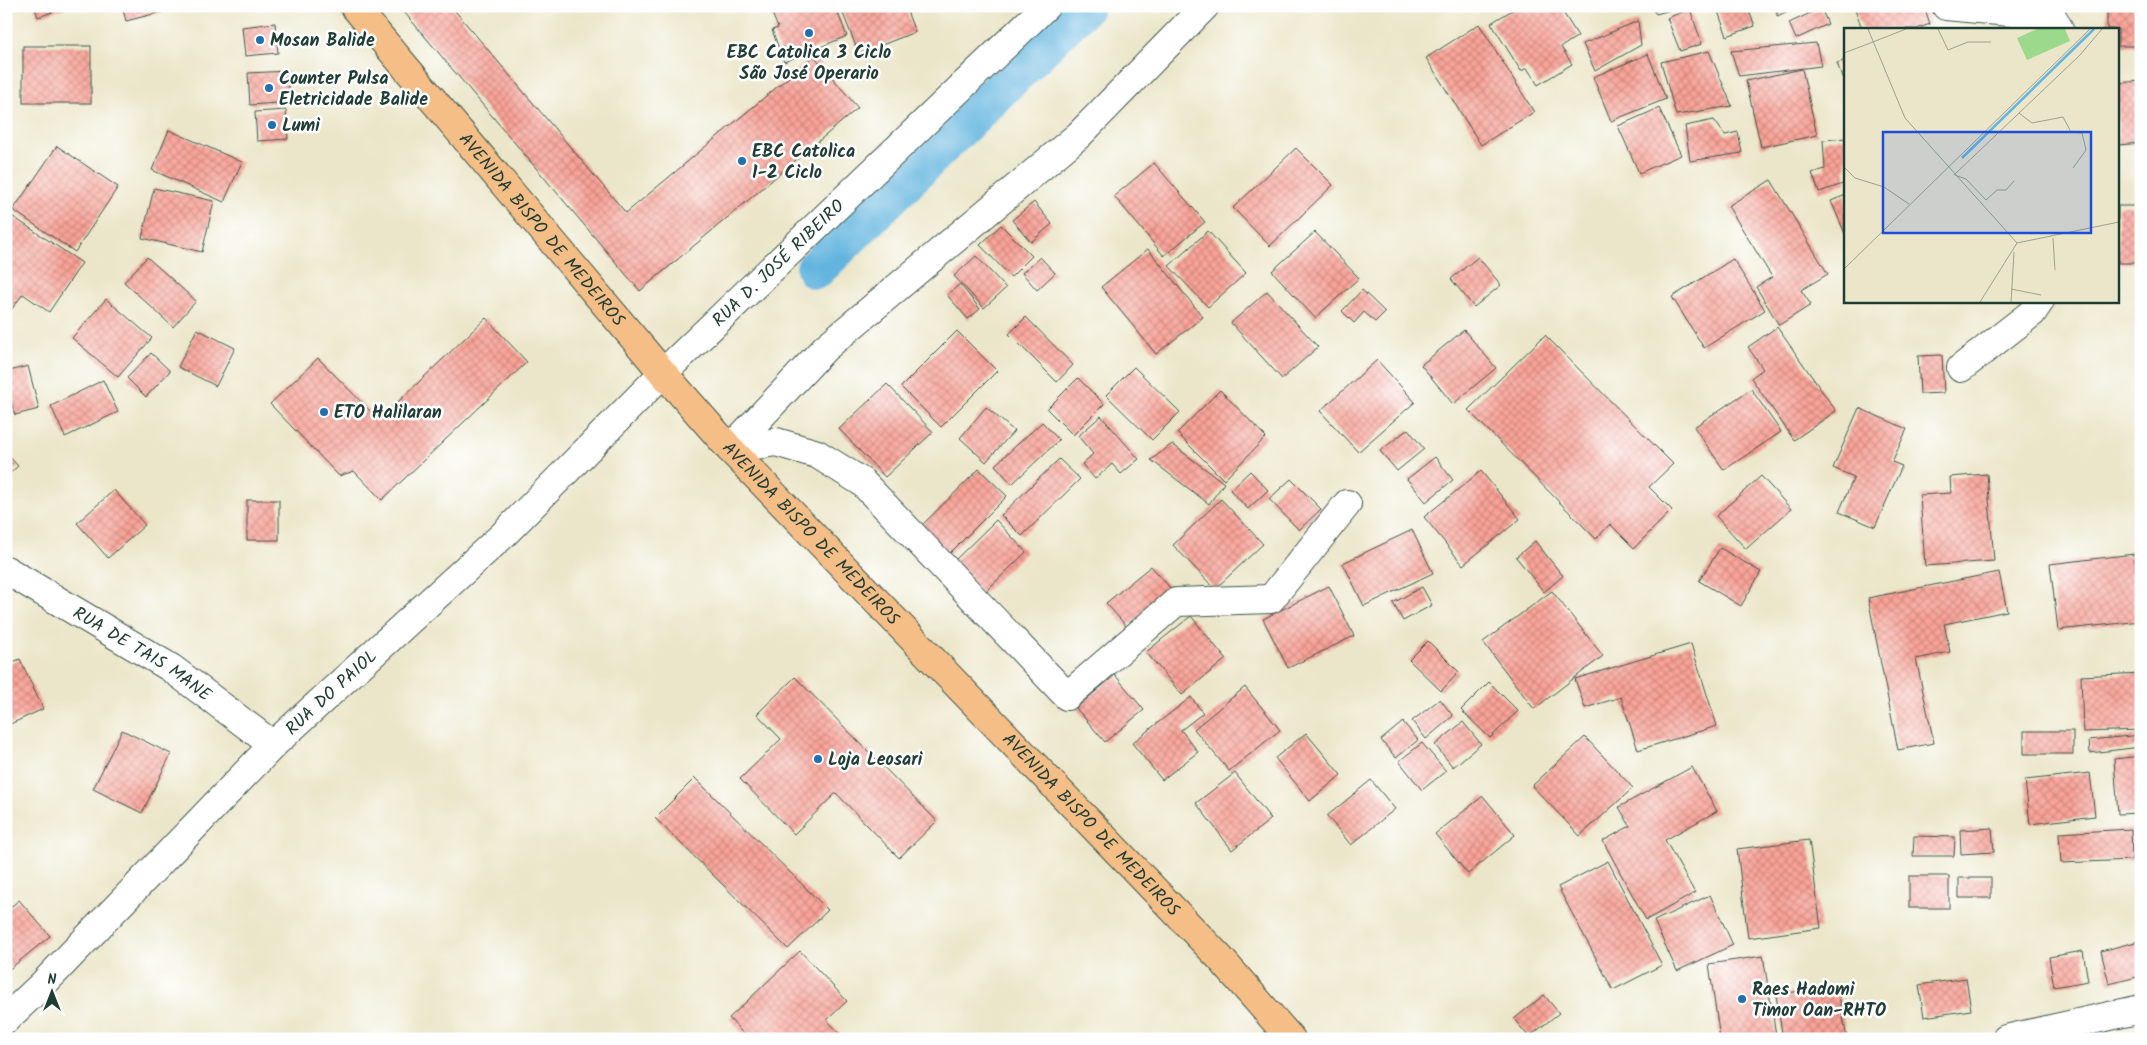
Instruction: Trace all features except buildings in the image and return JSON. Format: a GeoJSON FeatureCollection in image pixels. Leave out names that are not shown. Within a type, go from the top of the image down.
{"type":"FeatureCollection","features":[{"type":"Feature","properties":{"kind":"main road","name":"AVENIDA BISPO DE MEDEIROS"},"geometry":{"type":"LineString","coordinates":[[354,6],[662,374],[730,449],[1214,951],[1291,1039]]}},
{"type":"Feature","properties":{"kind":"street","name":"RUA D. JOSÉ RIBEIRO"},"geometry":{"type":"LineString","coordinates":[[662,374],[1046,6]]}},
{"type":"Feature","properties":{"kind":"street"},"geometry":{"type":"LineString","coordinates":[[730,449],[825,348],[1079,134],[1205,6]]}},
{"type":"Feature","properties":{"kind":"street"},"geometry":{"type":"LineString","coordinates":[[1946,6],[2052,16],[2058,28]]}},
{"type":"Feature","properties":{"kind":"street"},"geometry":{"type":"LineString","coordinates":[[1961,368],[2032,314],[2039,302]]}},
{"type":"Feature","properties":{"kind":"street","name":"RUA DO PAIOL"},"geometry":{"type":"LineString","coordinates":[[6,1019],[42,985],[273,745],[502,535],[662,374]]}},
{"type":"Feature","properties":{"kind":"street"},"geometry":{"type":"LineString","coordinates":[[730,449],[776,442],[817,454],[862,482],[1067,696],[1176,602],[1272,599],[1347,504]]}},
{"type":"Feature","properties":{"kind":"street","name":"RUA DE TAIS MANE"},"geometry":{"type":"LineString","coordinates":[[6,570],[171,668],[273,745]]}},
{"type":"Feature","properties":{"kind":"street"},"geometry":{"type":"LineString","coordinates":[[2006,1039],[2141,1009]]}},
{"type":"Feature","properties":{"kind":"waterway"},"geometry":{"type":"LineString","coordinates":[[816,269],[1084,6]]}},
{"type":"Feature","properties":{"kind":"place","name":"EBC Catolica 3 Ciclo São José Operario"},"geometry":{"type":"Point","coordinates":[809,33]}},
{"type":"Feature","properties":{"kind":"place","name":"Mosan Balide"},"geometry":{"type":"Point","coordinates":[260,40]}},
{"type":"Feature","properties":{"kind":"place","name":"Counter Pulsa Eletricidade Balide"},"geometry":{"type":"Point","coordinates":[269,88]}},
{"type":"Feature","properties":{"kind":"place","name":"Lumi"},"geometry":{"type":"Point","coordinates":[272,125]}},
{"type":"Feature","properties":{"kind":"place","name":"EBC Catolica 1-2 Ciclo"},"geometry":{"type":"Point","coordinates":[742,161]}},
{"type":"Feature","properties":{"kind":"place","name":"ETO Halilaran"},"geometry":{"type":"Point","coordinates":[324,412]}},
{"type":"Feature","properties":{"kind":"place","name":"Loja Leosari"},"geometry":{"type":"Point","coordinates":[818,759]}},
{"type":"Feature","properties":{"kind":"place","name":"Raes Hadomi Timor Oan-RHTO"},"geometry":{"type":"Point","coordinates":[1742,999]}}]}
